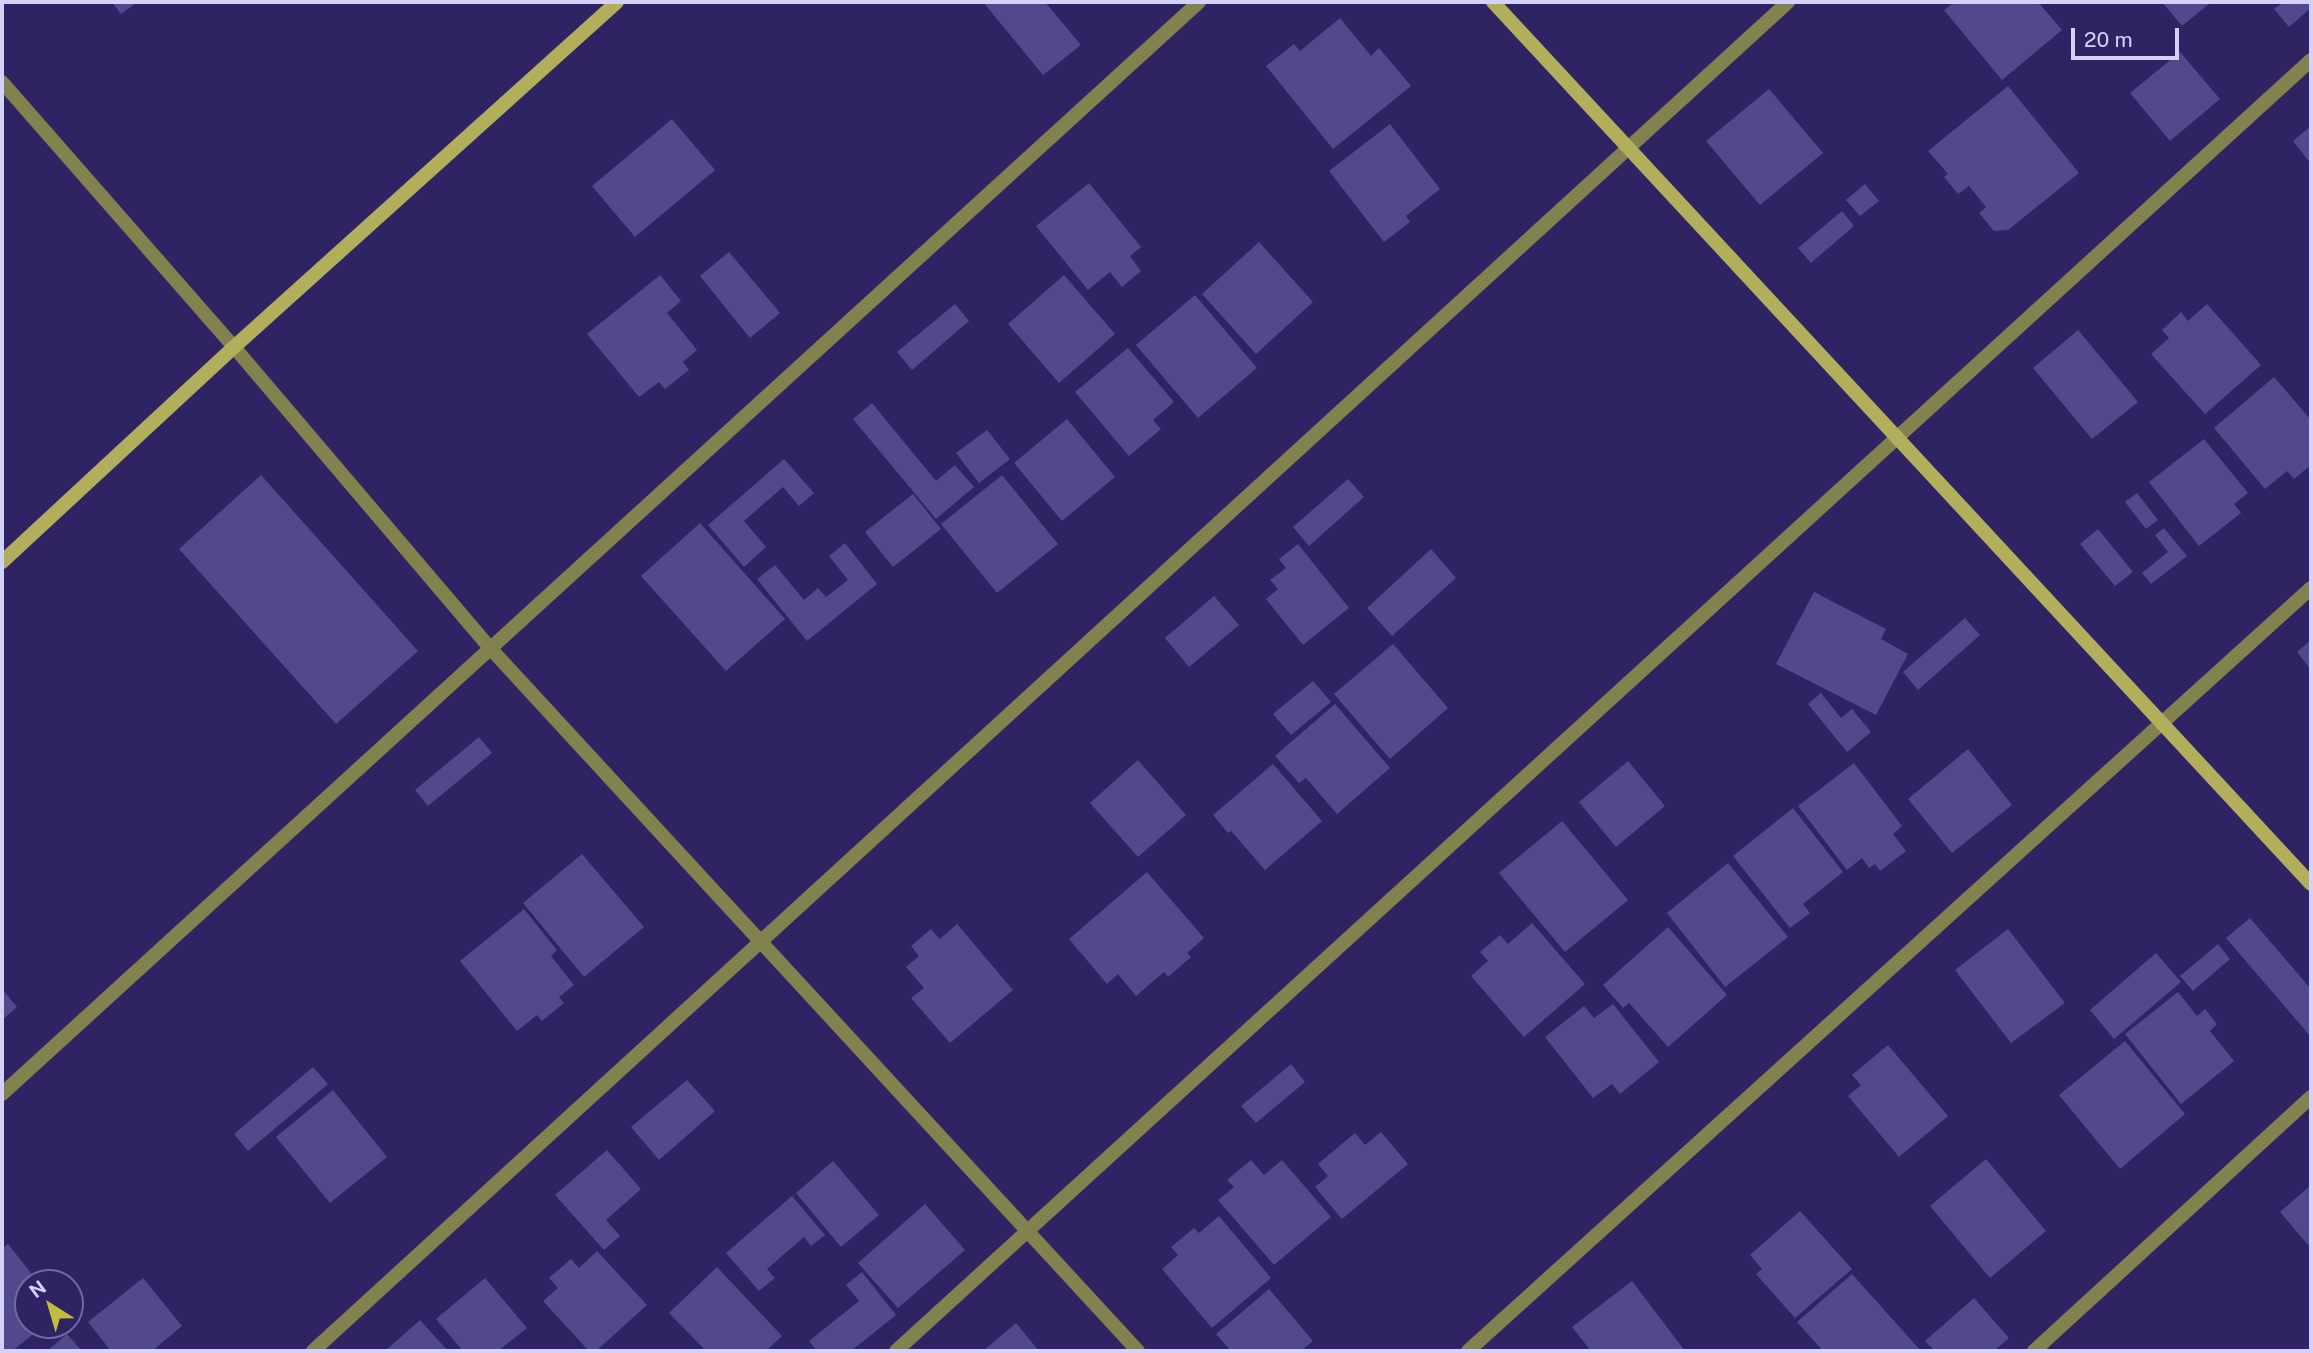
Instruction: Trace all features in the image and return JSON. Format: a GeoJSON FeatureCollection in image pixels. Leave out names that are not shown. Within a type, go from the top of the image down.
{"type":"FeatureCollection","features":[{"type":"Feature","properties":{"kind":"main road"},"geometry":{"type":"LineString","coordinates":[[2,562],[234,347],[617,2]]}},
{"type":"Feature","properties":{"kind":"main road"},"geometry":{"type":"LineString","coordinates":[[1493,2],[2311,884]]}},
{"type":"Feature","properties":{"kind":"street"},"geometry":{"type":"LineString","coordinates":[[2,1094],[1199,2]]}},
{"type":"Feature","properties":{"kind":"street"},"geometry":{"type":"LineString","coordinates":[[313,1351],[1788,2]]}},
{"type":"Feature","properties":{"kind":"street"},"geometry":{"type":"LineString","coordinates":[[896,1351],[2311,60]]}},
{"type":"Feature","properties":{"kind":"street"},"geometry":{"type":"LineString","coordinates":[[2,82],[234,347],[490,648],[1138,1351]]}},
{"type":"Feature","properties":{"kind":"street"},"geometry":{"type":"LineString","coordinates":[[1468,1351],[2311,588]]}},
{"type":"Feature","properties":{"kind":"street"},"geometry":{"type":"LineString","coordinates":[[2034,1351],[2311,1097]]}},
{"type":"Feature","properties":{"kind":"building"},"geometry":{"type":"Polygon","coordinates":[[[112,2],[137,2],[121,14],[112,2]]]}},
{"type":"Feature","properties":{"kind":"building"},"geometry":{"type":"Polygon","coordinates":[[[983,2],[1045,2],[1081,45],[1043,75],[983,2]]]}},
{"type":"Feature","properties":{"kind":"building"},"geometry":{"type":"Polygon","coordinates":[[[1955,2],[2038,2],[2062,30],[2002,80],[1944,10],[1955,2]]]}},
{"type":"Feature","properties":{"kind":"building"},"geometry":{"type":"Polygon","coordinates":[[[2162,2],[2211,2],[2182,26],[2162,2]]]}},
{"type":"Feature","properties":{"kind":"building"},"geometry":{"type":"Polygon","coordinates":[[[2283,2],[2311,2],[2311,8],[2289,27],[2274,9],[2283,2]]]}},
{"type":"Feature","properties":{"kind":"building"},"geometry":{"type":"Polygon","coordinates":[[[1340,18],[1371,56],[1379,48],[1411,86],[1333,149],[1266,66],[1294,44],[1300,51],[1340,18]]]}},
{"type":"Feature","properties":{"kind":"building"},"geometry":{"type":"Polygon","coordinates":[[[2180,52],[2220,99],[2170,141],[2130,93],[2180,52]]]}},
{"type":"Feature","properties":{"kind":"building"},"geometry":{"type":"Polygon","coordinates":[[[2008,86],[2079,173],[2008,230],[1994,231],[1979,213],[1986,207],[1969,186],[1958,194],[1944,177],[1948,174],[1928,151],[2008,86]]]}},
{"type":"Feature","properties":{"kind":"building"},"geometry":{"type":"Polygon","coordinates":[[[1769,89],[1823,153],[1760,205],[1706,141],[1769,89]]]}},
{"type":"Feature","properties":{"kind":"building"},"geometry":{"type":"Polygon","coordinates":[[[672,119],[715,170],[635,237],[592,186],[672,119]]]}},
{"type":"Feature","properties":{"kind":"building"},"geometry":{"type":"Polygon","coordinates":[[[1390,124],[1440,189],[1406,216],[1410,222],[1384,242],[1329,171],[1390,124]]]}},
{"type":"Feature","properties":{"kind":"building"},"geometry":{"type":"Polygon","coordinates":[[[2311,126],[2311,164],[2293,141],[2311,126]]]}},
{"type":"Feature","properties":{"kind":"building"},"geometry":{"type":"Polygon","coordinates":[[[1089,183],[1141,247],[1130,256],[1141,271],[1122,287],[1110,272],[1088,290],[1036,226],[1089,183]]]}},
{"type":"Feature","properties":{"kind":"building"},"geometry":{"type":"Polygon","coordinates":[[[1865,184],[1879,201],[1860,216],[1846,200],[1865,184]]]}},
{"type":"Feature","properties":{"kind":"building"},"geometry":{"type":"Polygon","coordinates":[[[1842,211],[1854,226],[1811,263],[1798,248],[1842,211]]]}},
{"type":"Feature","properties":{"kind":"building"},"geometry":{"type":"Polygon","coordinates":[[[1259,242],[1313,302],[1256,354],[1202,294],[1259,242]]]}},
{"type":"Feature","properties":{"kind":"building"},"geometry":{"type":"Polygon","coordinates":[[[729,252],[780,313],[750,338],[700,276],[729,252]]]}},
{"type":"Feature","properties":{"kind":"building"},"geometry":{"type":"Polygon","coordinates":[[[660,275],[681,301],[667,313],[697,350],[683,362],[689,370],[665,389],[659,382],[639,397],[587,334],[660,275]]]}},
{"type":"Feature","properties":{"kind":"building"},"geometry":{"type":"Polygon","coordinates":[[[1064,275],[1115,334],[1059,383],[1008,324],[1064,275]]]}},
{"type":"Feature","properties":{"kind":"building"},"geometry":{"type":"Polygon","coordinates":[[[1195,295],[1257,368],[1198,418],[1136,345],[1195,295]]]}},
{"type":"Feature","properties":{"kind":"building"},"geometry":{"type":"Polygon","coordinates":[[[955,304],[969,321],[912,370],[897,352],[955,304]]]}},
{"type":"Feature","properties":{"kind":"building"},"geometry":{"type":"Polygon","coordinates":[[[2207,304],[2261,365],[2205,414],[2151,354],[2169,338],[2162,330],[2181,312],[2188,321],[2207,304]]]}},
{"type":"Feature","properties":{"kind":"building"},"geometry":{"type":"Polygon","coordinates":[[[2078,330],[2138,402],[2092,439],[2033,368],[2078,330]]]}},
{"type":"Feature","properties":{"kind":"building"},"geometry":{"type":"Polygon","coordinates":[[[1128,348],[1174,402],[1153,420],[1161,429],[1129,456],[1075,392],[1128,348]]]}},
{"type":"Feature","properties":{"kind":"building"},"geometry":{"type":"Polygon","coordinates":[[[2274,377],[2311,420],[2311,465],[2294,479],[2287,471],[2265,489],[2214,428],[2274,377]]]}},
{"type":"Feature","properties":{"kind":"building"},"geometry":{"type":"Polygon","coordinates":[[[872,403],[936,481],[955,465],[974,487],[936,519],[853,419],[872,403]]]}},
{"type":"Feature","properties":{"kind":"building"},"geometry":{"type":"Polygon","coordinates":[[[1067,419],[1115,477],[1062,521],[1014,463],[1067,419]]]}},
{"type":"Feature","properties":{"kind":"building"},"geometry":{"type":"Polygon","coordinates":[[[987,430],[1010,459],[979,483],[956,453],[987,430]]]}},
{"type":"Feature","properties":{"kind":"building"},"geometry":{"type":"Polygon","coordinates":[[[2204,439],[2248,493],[2234,504],[2241,513],[2199,546],[2149,482],[2204,439]]]}},
{"type":"Feature","properties":{"kind":"building"},"geometry":{"type":"Polygon","coordinates":[[[784,459],[814,493],[799,506],[783,487],[744,521],[766,547],[744,567],[708,525],[784,459]]]}},
{"type":"Feature","properties":{"kind":"building"},"geometry":{"type":"Polygon","coordinates":[[[261,475],[418,651],[336,724],[179,549],[261,475]]]}},
{"type":"Feature","properties":{"kind":"building"},"geometry":{"type":"Polygon","coordinates":[[[1002,475],[1058,544],[997,593],[941,524],[1002,475]]]}},
{"type":"Feature","properties":{"kind":"building"},"geometry":{"type":"Polygon","coordinates":[[[1348,479],[1364,497],[1309,546],[1293,527],[1348,479]]]}},
{"type":"Feature","properties":{"kind":"building"},"geometry":{"type":"Polygon","coordinates":[[[2137,493],[2158,520],[2146,529],[2125,502],[2137,493]]]}},
{"type":"Feature","properties":{"kind":"building"},"geometry":{"type":"Polygon","coordinates":[[[913,494],[941,529],[893,567],[865,532],[913,494]]]}},
{"type":"Feature","properties":{"kind":"building"},"geometry":{"type":"Polygon","coordinates":[[[700,523],[785,619],[726,671],[641,576],[700,523]]]}},
{"type":"Feature","properties":{"kind":"building"},"geometry":{"type":"Polygon","coordinates":[[[2164,528],[2187,556],[2151,584],[2142,573],[2168,552],[2155,535],[2164,528]]]}},
{"type":"Feature","properties":{"kind":"building"},"geometry":{"type":"Polygon","coordinates":[[[2098,529],[2133,572],[2115,586],[2080,544],[2098,529]]]}},
{"type":"Feature","properties":{"kind":"building"},"geometry":{"type":"Polygon","coordinates":[[[845,543],[877,584],[807,641],[757,579],[775,565],[804,600],[818,588],[826,597],[848,580],[829,556],[845,543]]]}},
{"type":"Feature","properties":{"kind":"building"},"geometry":{"type":"Polygon","coordinates":[[[1298,544],[1349,608],[1303,645],[1266,599],[1278,589],[1270,580],[1286,568],[1279,559],[1298,544]]]}},
{"type":"Feature","properties":{"kind":"building"},"geometry":{"type":"Polygon","coordinates":[[[1431,549],[1456,578],[1392,636],[1367,608],[1431,549]]]}},
{"type":"Feature","properties":{"kind":"building"},"geometry":{"type":"Polygon","coordinates":[[[1814,592],[1886,629],[1881,639],[1908,654],[1876,715],[1776,664],[1814,592]]]}},
{"type":"Feature","properties":{"kind":"building"},"geometry":{"type":"Polygon","coordinates":[[[1214,596],[1239,625],[1189,667],[1165,638],[1214,596]]]}},
{"type":"Feature","properties":{"kind":"building"},"geometry":{"type":"Polygon","coordinates":[[[1965,618],[1980,635],[1918,690],[1903,672],[1965,618]]]}},
{"type":"Feature","properties":{"kind":"building"},"geometry":{"type":"Polygon","coordinates":[[[2311,640],[2311,670],[2297,652],[2311,640]]]}},
{"type":"Feature","properties":{"kind":"building"},"geometry":{"type":"Polygon","coordinates":[[[1393,644],[1448,708],[1390,759],[1334,694],[1393,644]]]}},
{"type":"Feature","properties":{"kind":"building"},"geometry":{"type":"Polygon","coordinates":[[[1313,681],[1331,702],[1291,735],[1273,714],[1313,681]]]}},
{"type":"Feature","properties":{"kind":"building"},"geometry":{"type":"Polygon","coordinates":[[[1821,693],[1841,718],[1852,709],[1871,732],[1847,752],[1808,704],[1821,693]]]}},
{"type":"Feature","properties":{"kind":"building"},"geometry":{"type":"Polygon","coordinates":[[[1335,704],[1390,768],[1337,814],[1306,778],[1299,783],[1275,756],[1335,704]]]}},
{"type":"Feature","properties":{"kind":"building"},"geometry":{"type":"Polygon","coordinates":[[[479,737],[492,753],[428,806],[415,790],[479,737]]]}},
{"type":"Feature","properties":{"kind":"building"},"geometry":{"type":"Polygon","coordinates":[[[1968,749],[2012,805],[1952,853],[1908,799],[1968,749]]]}},
{"type":"Feature","properties":{"kind":"building"},"geometry":{"type":"Polygon","coordinates":[[[1138,760],[1186,815],[1138,857],[1090,803],[1138,760]]]}},
{"type":"Feature","properties":{"kind":"building"},"geometry":{"type":"Polygon","coordinates":[[[1628,761],[1665,806],[1616,847],[1579,802],[1628,761]]]}},
{"type":"Feature","properties":{"kind":"building"},"geometry":{"type":"Polygon","coordinates":[[[1854,763],[1902,826],[1893,834],[1906,851],[1880,871],[1875,864],[1869,868],[1862,858],[1847,870],[1798,806],[1854,763]]]}},
{"type":"Feature","properties":{"kind":"building"},"geometry":{"type":"Polygon","coordinates":[[[1273,764],[1322,821],[1265,870],[1213,815],[1273,764]]]}},
{"type":"Feature","properties":{"kind":"building"},"geometry":{"type":"Polygon","coordinates":[[[1793,808],[1843,872],[1803,904],[1810,913],[1790,928],[1733,856],[1793,808]]]}},
{"type":"Feature","properties":{"kind":"building"},"geometry":{"type":"Polygon","coordinates":[[[1562,821],[1628,900],[1565,952],[1499,873],[1562,821]]]}},
{"type":"Feature","properties":{"kind":"building"},"geometry":{"type":"Polygon","coordinates":[[[582,854],[644,927],[584,977],[523,903],[582,854]]]}},
{"type":"Feature","properties":{"kind":"building"},"geometry":{"type":"Polygon","coordinates":[[[1728,863],[1788,937],[1725,987],[1667,913],[1728,863]]]}},
{"type":"Feature","properties":{"kind":"building"},"geometry":{"type":"Polygon","coordinates":[[[1147,872],[1204,938],[1187,953],[1191,957],[1168,977],[1164,972],[1136,996],[1118,974],[1107,984],[1069,939],[1147,872]]]}},
{"type":"Feature","properties":{"kind":"building"},"geometry":{"type":"Polygon","coordinates":[[[524,909],[557,950],[551,956],[574,985],[559,997],[564,1003],[542,1021],[537,1015],[517,1031],[460,961],[524,909]]]}},
{"type":"Feature","properties":{"kind":"building"},"geometry":{"type":"Polygon","coordinates":[[[2250,918],[2311,989],[2311,1037],[2226,938],[2250,918]]]}},
{"type":"Feature","properties":{"kind":"building"},"geometry":{"type":"Polygon","coordinates":[[[1532,923],[1585,984],[1524,1037],[1471,976],[1488,961],[1480,952],[1500,935],[1508,944],[1532,923]]]}},
{"type":"Feature","properties":{"kind":"building"},"geometry":{"type":"Polygon","coordinates":[[[957,924],[1013,990],[950,1043],[911,998],[924,988],[906,967],[919,956],[911,946],[931,929],[940,939],[957,924]]]}},
{"type":"Feature","properties":{"kind":"building"},"geometry":{"type":"Polygon","coordinates":[[[1668,927],[1727,995],[1668,1047],[1629,1003],[1623,1008],[1603,985],[1668,927]]]}},
{"type":"Feature","properties":{"kind":"building"},"geometry":{"type":"Polygon","coordinates":[[[2008,929],[2065,1003],[2011,1043],[1955,970],[2008,929]]]}},
{"type":"Feature","properties":{"kind":"building"},"geometry":{"type":"Polygon","coordinates":[[[2218,944],[2230,959],[2193,991],[2180,976],[2218,944]]]}},
{"type":"Feature","properties":{"kind":"building"},"geometry":{"type":"Polygon","coordinates":[[[2156,953],[2181,982],[2114,1039],[2090,1010],[2156,953]]]}},
{"type":"Feature","properties":{"kind":"building"},"geometry":{"type":"Polygon","coordinates":[[[2,989],[17,1007],[2,1020],[2,989]]]}},
{"type":"Feature","properties":{"kind":"building"},"geometry":{"type":"Polygon","coordinates":[[[2178,992],[2197,1016],[2205,1009],[2217,1024],[2210,1031],[2234,1061],[2181,1104],[2125,1034],[2178,992]]]}},
{"type":"Feature","properties":{"kind":"building"},"geometry":{"type":"Polygon","coordinates":[[[1613,1004],[1659,1062],[1620,1094],[1612,1084],[1593,1098],[1545,1037],[1584,1006],[1594,1018],[1613,1004]]]}},
{"type":"Feature","properties":{"kind":"building"},"geometry":{"type":"Polygon","coordinates":[[[2125,1041],[2185,1114],[2120,1169],[2059,1095],[2125,1041]]]}},
{"type":"Feature","properties":{"kind":"building"},"geometry":{"type":"Polygon","coordinates":[[[1888,1045],[1948,1116],[1899,1157],[1848,1096],[1861,1085],[1852,1075],[1888,1045]]]}},
{"type":"Feature","properties":{"kind":"building"},"geometry":{"type":"Polygon","coordinates":[[[1291,1064],[1305,1082],[1256,1123],[1241,1106],[1291,1064]]]}},
{"type":"Feature","properties":{"kind":"building"},"geometry":{"type":"Polygon","coordinates":[[[313,1067],[328,1084],[248,1151],[234,1134],[313,1067]]]}},
{"type":"Feature","properties":{"kind":"building"},"geometry":{"type":"Polygon","coordinates":[[[687,1080],[715,1111],[659,1160],[631,1127],[687,1080]]]}},
{"type":"Feature","properties":{"kind":"building"},"geometry":{"type":"Polygon","coordinates":[[[333,1090],[387,1157],[330,1203],[276,1137],[333,1090]]]}},
{"type":"Feature","properties":{"kind":"building"},"geometry":{"type":"Polygon","coordinates":[[[1381,1132],[1408,1164],[1342,1219],[1315,1187],[1328,1176],[1318,1164],[1355,1133],[1365,1145],[1381,1132]]]}},
{"type":"Feature","properties":{"kind":"building"},"geometry":{"type":"Polygon","coordinates":[[[607,1150],[641,1189],[606,1220],[620,1236],[604,1250],[555,1195],[607,1150]]]}},
{"type":"Feature","properties":{"kind":"building"},"geometry":{"type":"Polygon","coordinates":[[[1986,1159],[2046,1231],[1990,1278],[1930,1206],[1986,1159]]]}},
{"type":"Feature","properties":{"kind":"building"},"geometry":{"type":"Polygon","coordinates":[[[1251,1160],[1264,1175],[1282,1160],[1331,1217],[1274,1265],[1218,1200],[1234,1187],[1227,1180],[1251,1160]]]}},
{"type":"Feature","properties":{"kind":"building"},"geometry":{"type":"Polygon","coordinates":[[[833,1161],[879,1215],[841,1247],[796,1193],[833,1161]]]}},
{"type":"Feature","properties":{"kind":"building"},"geometry":{"type":"Polygon","coordinates":[[[2311,1185],[2311,1244],[2309,1246],[2280,1212],[2311,1185]]]}},
{"type":"Feature","properties":{"kind":"building"},"geometry":{"type":"Polygon","coordinates":[[[792,1196],[825,1235],[811,1246],[804,1237],[767,1269],[775,1278],[759,1291],[726,1253],[792,1196]]]}},
{"type":"Feature","properties":{"kind":"building"},"geometry":{"type":"Polygon","coordinates":[[[925,1204],[965,1250],[898,1308],[858,1263],[925,1204]]]}},
{"type":"Feature","properties":{"kind":"building"},"geometry":{"type":"Polygon","coordinates":[[[1800,1211],[1852,1269],[1795,1318],[1756,1274],[1762,1269],[1750,1255],[1800,1211]]]}},
{"type":"Feature","properties":{"kind":"building"},"geometry":{"type":"Polygon","coordinates":[[[1219,1216],[1271,1278],[1212,1328],[1162,1269],[1178,1255],[1171,1247],[1194,1228],[1199,1233],[1219,1216]]]}},
{"type":"Feature","properties":{"kind":"building"},"geometry":{"type":"Polygon","coordinates":[[[8,1244],[28,1269],[14,1269],[14,1339],[27,1339],[12,1351],[2,1351],[2,1249],[8,1244]]]}},
{"type":"Feature","properties":{"kind":"building"},"geometry":{"type":"Polygon","coordinates":[[[597,1251],[647,1305],[596,1351],[589,1351],[543,1301],[558,1288],[549,1278],[571,1259],[579,1268],[597,1251]]]}},
{"type":"Feature","properties":{"kind":"building"},"geometry":{"type":"Polygon","coordinates":[[[717,1267],[782,1336],[766,1351],[706,1351],[669,1313],[717,1267]]]}},
{"type":"Feature","properties":{"kind":"building"},"geometry":{"type":"Polygon","coordinates":[[[862,1272],[896,1315],[851,1351],[817,1351],[809,1341],[859,1301],[846,1285],[862,1272]]]}},
{"type":"Feature","properties":{"kind":"building"},"geometry":{"type":"Polygon","coordinates":[[[1852,1274],[1921,1351],[1823,1351],[1797,1322],[1852,1274]]]}},
{"type":"Feature","properties":{"kind":"building"},"geometry":{"type":"Polygon","coordinates":[[[143,1278],[182,1326],[152,1351],[111,1351],[88,1322],[143,1278]]]}},
{"type":"Feature","properties":{"kind":"building"},"geometry":{"type":"Polygon","coordinates":[[[485,1278],[527,1328],[498,1351],[463,1351],[436,1319],[485,1278]]]}},
{"type":"Feature","properties":{"kind":"building"},"geometry":{"type":"Polygon","coordinates":[[[1632,1281],[1685,1351],[1591,1351],[1572,1327],[1632,1281]]]}},
{"type":"Feature","properties":{"kind":"building"},"geometry":{"type":"Polygon","coordinates":[[[1269,1289],[1313,1341],[1301,1351],[1231,1351],[1216,1334],[1269,1289]]]}},
{"type":"Feature","properties":{"kind":"building"},"geometry":{"type":"Polygon","coordinates":[[[1974,1298],[2009,1338],[1994,1351],[1935,1351],[1925,1341],[1974,1298]]]}},
{"type":"Feature","properties":{"kind":"building"},"geometry":{"type":"Polygon","coordinates":[[[420,1320],[448,1351],[385,1351],[420,1320]]]}},
{"type":"Feature","properties":{"kind":"building"},"geometry":{"type":"Polygon","coordinates":[[[1016,1323],[1039,1351],[983,1351],[1016,1323]]]}},
{"type":"Feature","properties":{"kind":"building"},"geometry":{"type":"Polygon","coordinates":[[[61,1339],[71,1339],[82,1351],[47,1351],[61,1339]]]}}]}
